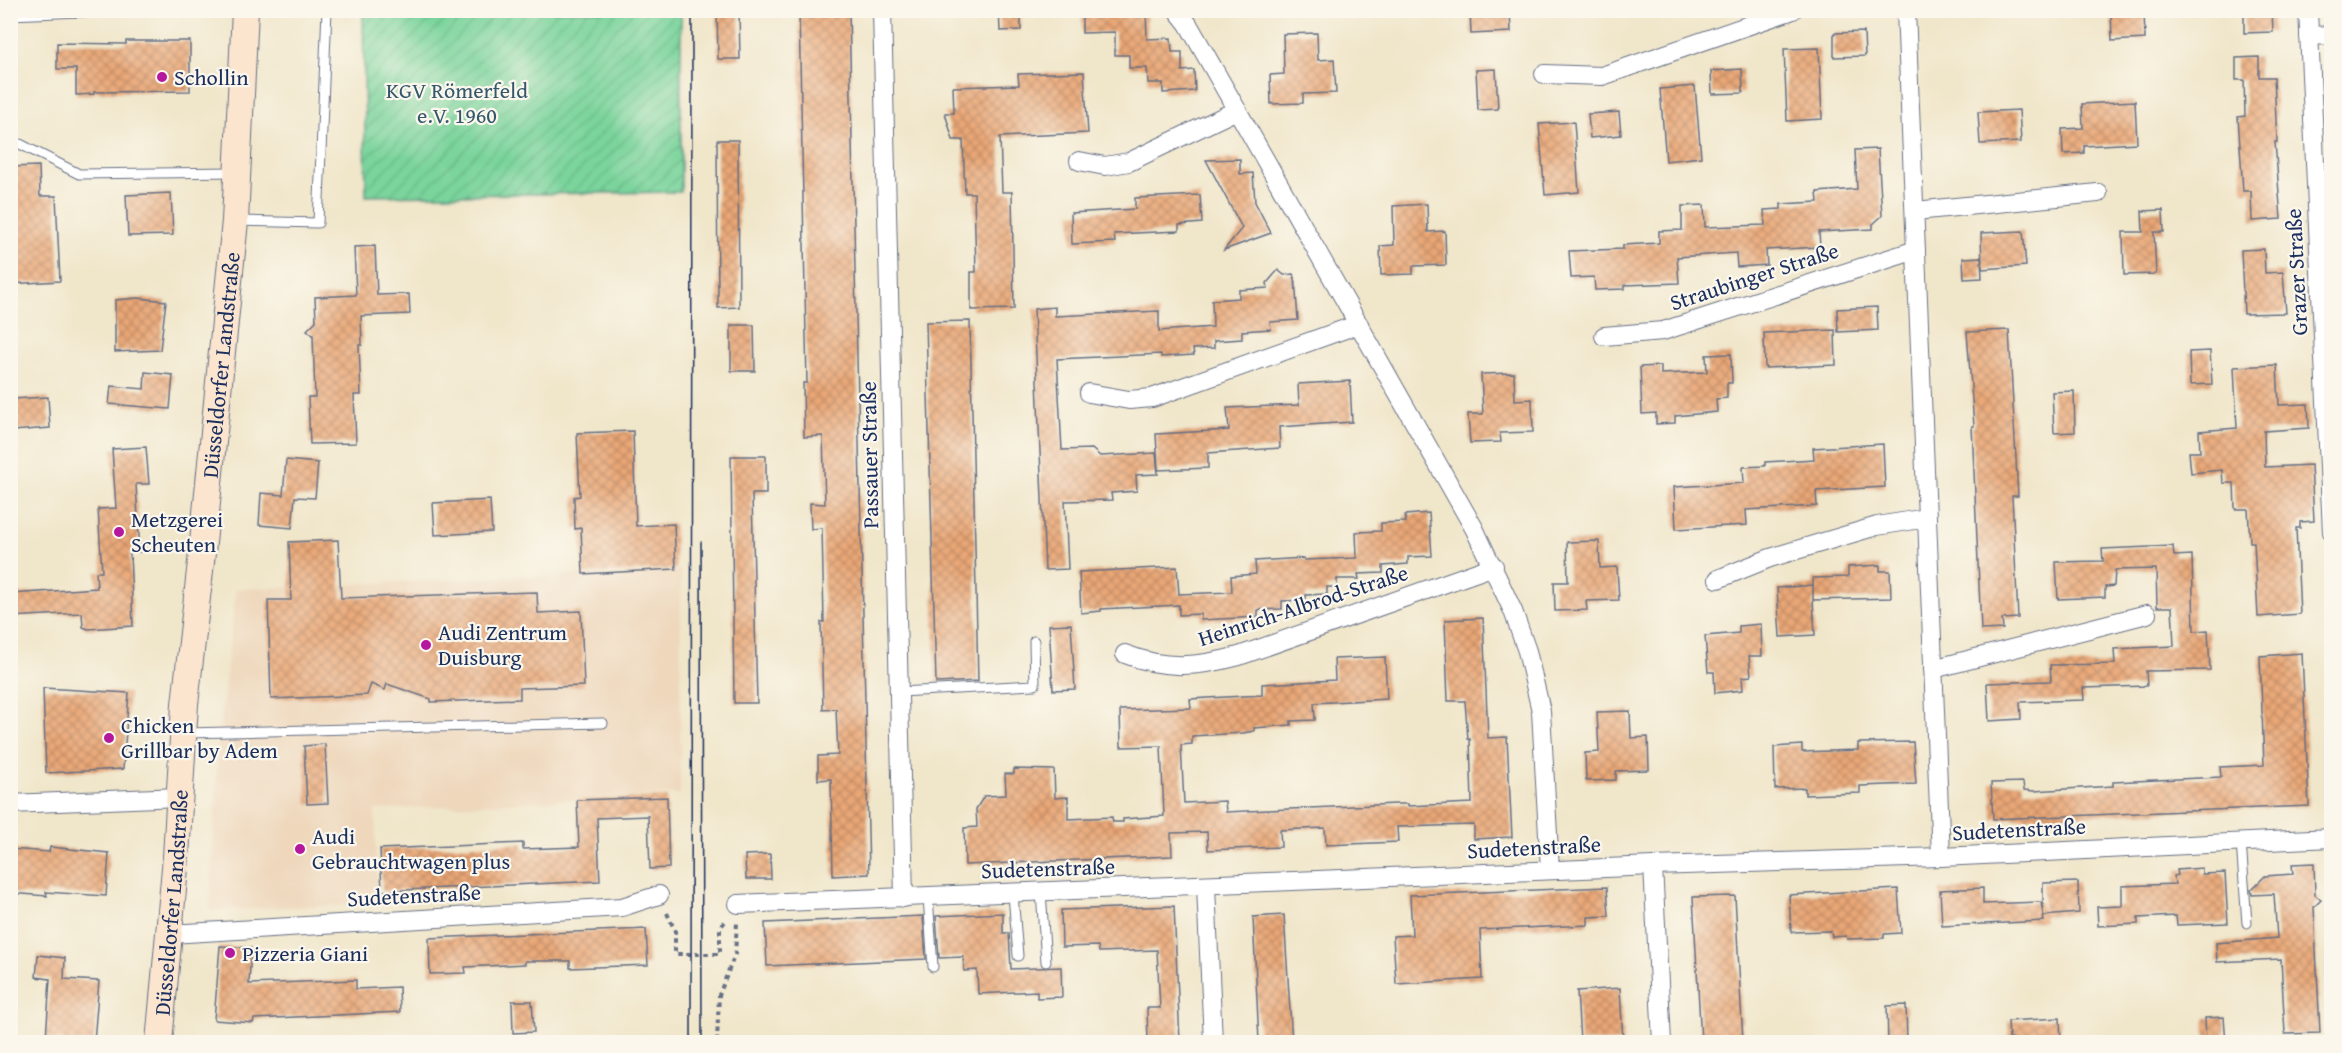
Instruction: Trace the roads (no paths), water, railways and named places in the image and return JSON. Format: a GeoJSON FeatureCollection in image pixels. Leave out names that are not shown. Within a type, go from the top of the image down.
{"type":"FeatureCollection","features":[{"type":"Feature","properties":{"kind":"main road","name":"Düsseldorfer Landstraße"},"geometry":{"type":"LineString","coordinates":[[159,1042],[170,934],[183,733],[236,220],[245,10]]}},
{"type":"Feature","properties":{"kind":"street","name":"Passauer Straße"},"geometry":{"type":"LineString","coordinates":[[882,10],[904,898]]}},
{"type":"Feature","properties":{"kind":"street"},"geometry":{"type":"LineString","coordinates":[[1177,10],[1188,24],[1359,324],[1494,566],[1514,611],[1527,651],[1541,711],[1550,870]]}},
{"type":"Feature","properties":{"kind":"street"},"geometry":{"type":"LineString","coordinates":[[1544,75],[1602,76],[1793,10]]}},
{"type":"Feature","properties":{"kind":"street"},"geometry":{"type":"LineString","coordinates":[[1906,10],[1941,857]]}},
{"type":"Feature","properties":{"kind":"street","name":"Grazer Straße"},"geometry":{"type":"LineString","coordinates":[[2307,10],[2320,210],[2331,532]]}},
{"type":"Feature","properties":{"kind":"street"},"geometry":{"type":"LineString","coordinates":[[2309,36],[2331,34]]}},
{"type":"Feature","properties":{"kind":"street"},"geometry":{"type":"LineString","coordinates":[[1079,161],[1105,166],[1129,162],[1237,110]]}},
{"type":"Feature","properties":{"kind":"street"},"geometry":{"type":"LineString","coordinates":[[1915,211],[2098,193]]}},
{"type":"Feature","properties":{"kind":"street","name":"Straubinger Straße"},"geometry":{"type":"LineString","coordinates":[[1604,336],[1663,331],[1916,250]]}},
{"type":"Feature","properties":{"kind":"street"},"geometry":{"type":"LineString","coordinates":[[1089,393],[1129,400],[1152,398],[1359,324]]}},
{"type":"Feature","properties":{"kind":"street"},"geometry":{"type":"LineString","coordinates":[[1718,579],[1770,558],[1877,526],[1928,518]]}},
{"type":"Feature","properties":{"kind":"street","name":"Heinrich-Albrod-Straße"},"geometry":{"type":"LineString","coordinates":[[1125,654],[1146,663],[1170,666],[1208,664],[1239,656],[1494,566]]}},
{"type":"Feature","properties":{"kind":"street"},"geometry":{"type":"LineString","coordinates":[[1933,669],[2147,614]]}},
{"type":"Feature","properties":{"kind":"street"},"geometry":{"type":"LineString","coordinates":[[10,804],[180,796]]}},
{"type":"Feature","properties":{"kind":"street","name":"Sudetenstraße"},"geometry":{"type":"LineString","coordinates":[[738,904],[1550,870],[1941,857],[2331,838]]}},
{"type":"Feature","properties":{"kind":"street"},"geometry":{"type":"LineString","coordinates":[[1653,866],[1662,1042]]}},
{"type":"Feature","properties":{"kind":"street"},"geometry":{"type":"LineString","coordinates":[[1206,886],[1213,1042]]}},
{"type":"Feature","properties":{"kind":"street","name":"Sudetenstraße"},"geometry":{"type":"LineString","coordinates":[[170,934],[622,907],[658,895]]}},
{"type":"Feature","properties":{"kind":"lane"},"geometry":{"type":"LineString","coordinates":[[10,15],[128,10]]}},
{"type":"Feature","properties":{"kind":"lane"},"geometry":{"type":"LineString","coordinates":[[236,220],[318,223],[327,10]]}},
{"type":"Feature","properties":{"kind":"lane"},"geometry":{"type":"LineString","coordinates":[[20,144],[79,174],[237,172]]}},
{"type":"Feature","properties":{"kind":"lane"},"geometry":{"type":"LineString","coordinates":[[899,692],[1035,685],[1034,641]]}},
{"type":"Feature","properties":{"kind":"lane"},"geometry":{"type":"LineString","coordinates":[[183,733],[603,723]]}},
{"type":"Feature","properties":{"kind":"lane"},"geometry":{"type":"LineString","coordinates":[[2241,842],[2247,923]]}},
{"type":"Feature","properties":{"kind":"lane"},"geometry":{"type":"LineString","coordinates":[[1041,892],[1046,962]]}},
{"type":"Feature","properties":{"kind":"lane"},"geometry":{"type":"LineString","coordinates":[[1012,894],[1018,956]]}},
{"type":"Feature","properties":{"kind":"lane"},"geometry":{"type":"LineString","coordinates":[[928,897],[933,968]]}},
{"type":"Feature","properties":{"kind":"tram line"},"geometry":{"type":"LineString","coordinates":[[691,1042],[692,10]]}},
{"type":"Feature","properties":{"kind":"tram line"},"geometry":{"type":"LineString","coordinates":[[701,542],[702,1042]]}},
{"type":"Feature","properties":{"kind":"place","name":"Schollin"},"geometry":{"type":"Point","coordinates":[162,77]}},
{"type":"Feature","properties":{"kind":"place","name":"Metzgerei Scheuten"},"geometry":{"type":"Point","coordinates":[119,532]}},
{"type":"Feature","properties":{"kind":"place","name":"Audi Zentrum Duisburg"},"geometry":{"type":"Point","coordinates":[426,645]}},
{"type":"Feature","properties":{"kind":"place","name":"Chicken Grillbar by Adem"},"geometry":{"type":"Point","coordinates":[109,738]}},
{"type":"Feature","properties":{"kind":"place","name":"Audi Gebrauchtwagen plus"},"geometry":{"type":"Point","coordinates":[300,849]}},
{"type":"Feature","properties":{"kind":"place","name":"Pizzeria Giani"},"geometry":{"type":"Point","coordinates":[230,953]}},
{"type":"Feature","properties":{"kind":"park label","name":"KGV Römerfeld e.V. 1960"},"geometry":{"type":"Point","coordinates":[457,102]}}]}
